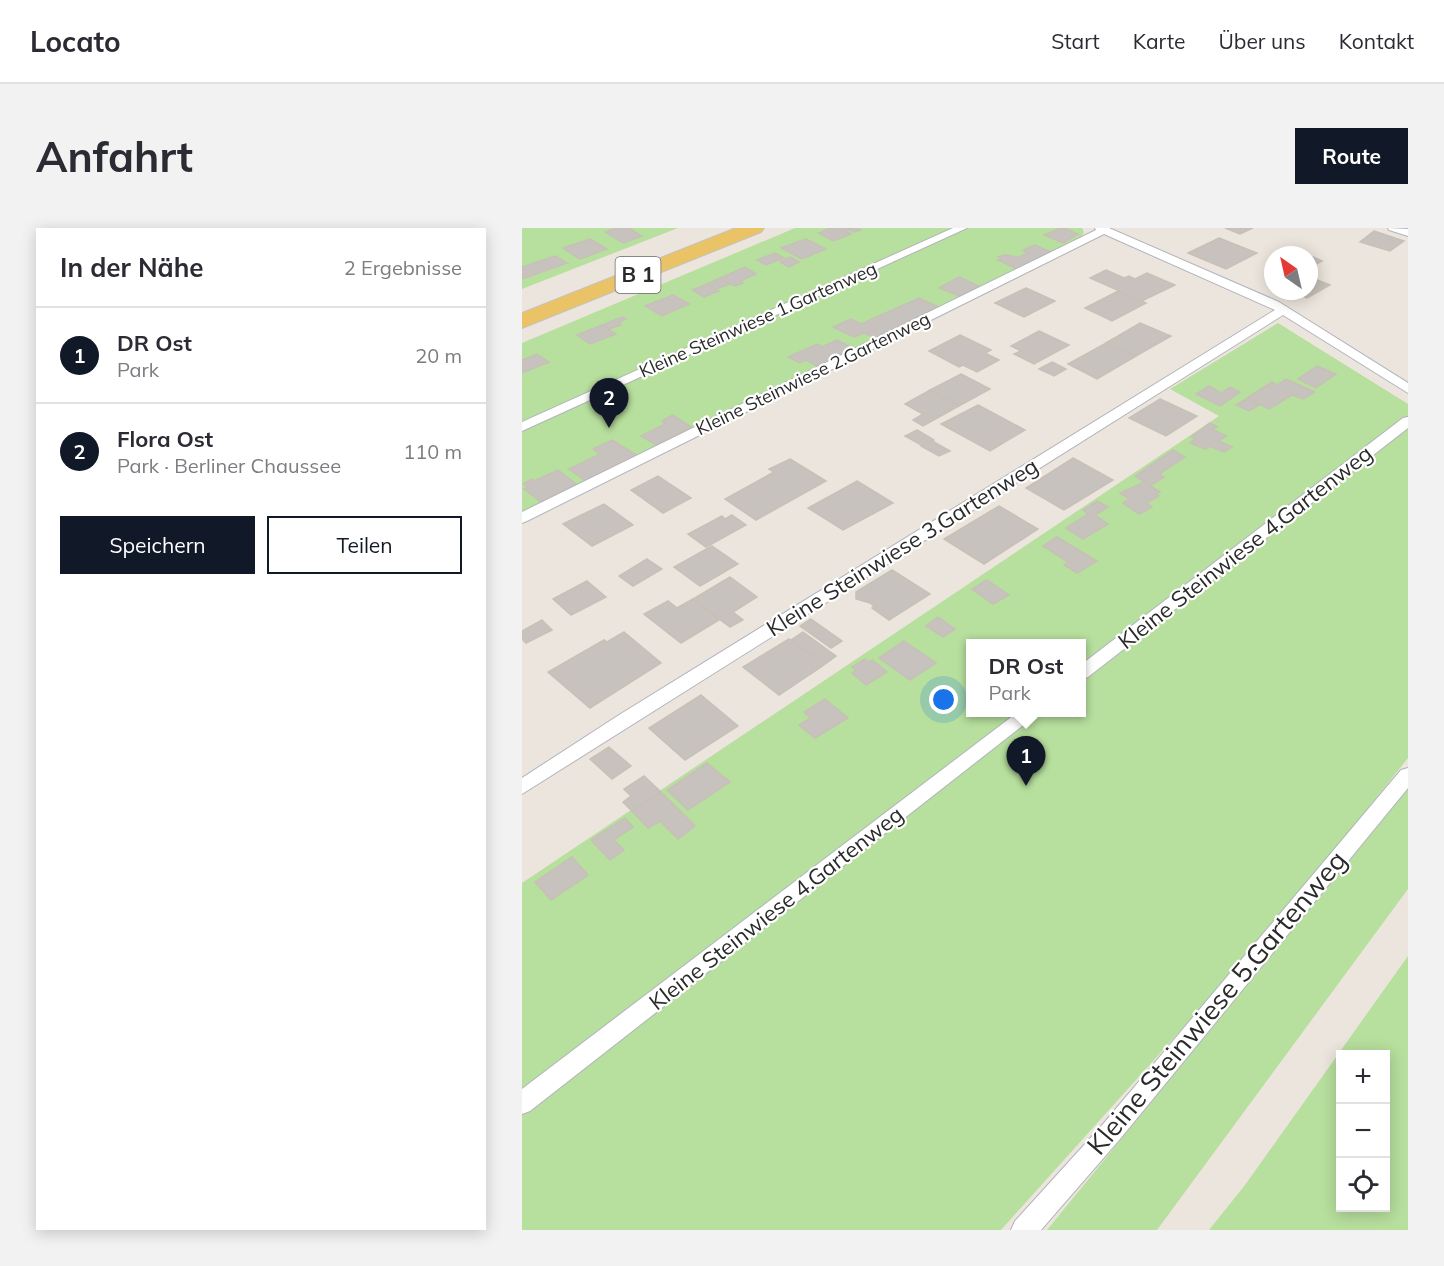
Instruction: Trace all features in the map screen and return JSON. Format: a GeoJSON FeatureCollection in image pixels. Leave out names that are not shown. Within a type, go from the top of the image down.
{"type":"FeatureCollection","features":[{"type":"Feature","properties":{"kind":"main road","name":"B 1"},"geometry":{"type":"LineString","coordinates":[[522,321],[754,228]]}},
{"type":"Feature","properties":{"kind":"lane","name":"Kleine Steinwiese 1.Gartenweg"},"geometry":{"type":"LineString","coordinates":[[522,427],[962,228]]}},
{"type":"Feature","properties":{"kind":"lane"},"geometry":{"type":"LineString","coordinates":[[1393,228],[1408,233]]}},
{"type":"Feature","properties":{"kind":"lane"},"geometry":{"type":"LineString","coordinates":[[1102,229],[1259,297],[1408,389]]}},
{"type":"Feature","properties":{"kind":"lane","name":"Kleine Steinwiese 2.Gartenweg"},"geometry":{"type":"LineString","coordinates":[[522,518],[1102,229]]}},
{"type":"Feature","properties":{"kind":"lane","name":"Kleine Steinwiese 3.Gartenweg"},"geometry":{"type":"LineString","coordinates":[[522,787],[1283,310]]}},
{"type":"Feature","properties":{"kind":"lane","name":"Kleine Steinwiese 4.Gartenweg"},"geometry":{"type":"LineString","coordinates":[[1086,670],[1408,421]]}},
{"type":"Feature","properties":{"kind":"lane","name":"Kleine Steinwiese 4.Gartenweg"},"geometry":{"type":"LineString","coordinates":[[522,1103],[1024,717]]}},
{"type":"Feature","properties":{"kind":"lane","name":"Kleine Steinwiese 5.Gartenweg"},"geometry":{"type":"LineString","coordinates":[[1024,1230],[1112,1131],[1408,775]]}},
{"type":"Feature","properties":{"kind":"green space"},"geometry":{"type":"Polygon","coordinates":[[[522,228],[678,228],[522,289],[522,228]]]}},
{"type":"Feature","properties":{"kind":"green space"},"geometry":{"type":"Polygon","coordinates":[[[795,228],[1082,228],[1084,232],[1081,238],[522,514],[522,343],[795,228]]]}},
{"type":"Feature","properties":{"kind":"green space"},"geometry":{"type":"Polygon","coordinates":[[[1278,323],[1408,404],[1408,758],[1270,931],[1001,1230],[522,1230],[522,883],[1219,416],[1170,389],[1278,323]]]}},
{"type":"Feature","properties":{"kind":"green space"},"geometry":{"type":"Polygon","coordinates":[[[1408,788],[1408,889],[1157,1230],[1047,1230],[1408,788]]]}},
{"type":"Feature","properties":{"kind":"green space"},"geometry":{"type":"Polygon","coordinates":[[[1408,956],[1408,1230],[1209,1230],[1245,1185],[1336,1057],[1336,1212],[1390,1212],[1390,1050],[1341,1050],[1408,956]]]}},
{"type":"Feature","properties":{"kind":"building"},"geometry":{"type":"Polygon","coordinates":[[[617,228],[629,228],[642,236],[623,243],[605,232],[617,228]]]}},
{"type":"Feature","properties":{"kind":"building"},"geometry":{"type":"Polygon","coordinates":[[[830,228],[861,230],[846,231],[851,234],[833,241],[819,233],[830,228]]]}},
{"type":"Feature","properties":{"kind":"building"},"geometry":{"type":"Polygon","coordinates":[[[1061,228],[1078,234],[1063,243],[1044,235],[1061,228]]]}},
{"type":"Feature","properties":{"kind":"building"},"geometry":{"type":"Polygon","coordinates":[[[1225,228],[1253,228],[1240,234],[1225,228]]]}},
{"type":"Feature","properties":{"kind":"building"},"geometry":{"type":"Polygon","coordinates":[[[1374,231],[1404,241],[1390,251],[1360,242],[1374,231]]]}},
{"type":"Feature","properties":{"kind":"building"},"geometry":{"type":"Polygon","coordinates":[[[1219,238],[1257,253],[1226,269],[1188,253],[1219,238]]]}},
{"type":"Feature","properties":{"kind":"building"},"geometry":{"type":"Polygon","coordinates":[[[590,239],[607,249],[580,259],[563,248],[590,239]]]}},
{"type":"Feature","properties":{"kind":"building"},"geometry":{"type":"Polygon","coordinates":[[[806,239],[826,249],[802,259],[781,248],[806,239]]]}},
{"type":"Feature","properties":{"kind":"building"},"geometry":{"type":"Polygon","coordinates":[[[1035,245],[1051,252],[1017,269],[998,260],[1001,259],[998,257],[1005,255],[1018,257],[1028,253],[1023,250],[1035,245]]]}},
{"type":"Feature","properties":{"kind":"building"},"geometry":{"type":"Polygon","coordinates":[[[775,253],[784,258],[766,265],[757,260],[775,253]]]}},
{"type":"Feature","properties":{"kind":"building"},"geometry":{"type":"Polygon","coordinates":[[[555,256],[567,263],[522,279],[522,267],[555,256]]]}},
{"type":"Feature","properties":{"kind":"building"},"geometry":{"type":"Polygon","coordinates":[[[790,257],[799,262],[789,267],[780,262],[790,257]]]}},
{"type":"Feature","properties":{"kind":"building"},"geometry":{"type":"Polygon","coordinates":[[[745,267],[756,274],[741,281],[743,283],[735,286],[720,278],[745,267]]]}},
{"type":"Feature","properties":{"kind":"building"},"geometry":{"type":"Polygon","coordinates":[[[1106,270],[1124,278],[1129,276],[1135,279],[1147,273],[1175,285],[1142,301],[1090,278],[1106,270]]]}},
{"type":"Feature","properties":{"kind":"building"},"geometry":{"type":"Polygon","coordinates":[[[959,277],[979,286],[959,296],[939,288],[959,277]]]}},
{"type":"Feature","properties":{"kind":"building"},"geometry":{"type":"Polygon","coordinates":[[[720,278],[730,284],[716,289],[707,284],[720,278]]]}},
{"type":"Feature","properties":{"kind":"building"},"geometry":{"type":"Polygon","coordinates":[[[1318,280],[1330,285],[1318,292],[1318,280]]]}},
{"type":"Feature","properties":{"kind":"building"},"geometry":{"type":"Polygon","coordinates":[[[707,284],[719,291],[704,297],[692,290],[707,284]]]}},
{"type":"Feature","properties":{"kind":"building"},"geometry":{"type":"Polygon","coordinates":[[[1026,288],[1055,301],[1024,317],[995,303],[1026,288]]]}},
{"type":"Feature","properties":{"kind":"building"},"geometry":{"type":"Polygon","coordinates":[[[1118,291],[1146,303],[1112,321],[1085,308],[1118,291]]]}},
{"type":"Feature","properties":{"kind":"building"},"geometry":{"type":"Polygon","coordinates":[[[673,295],[689,304],[662,316],[645,306],[673,295]]]}},
{"type":"Feature","properties":{"kind":"building"},"geometry":{"type":"Polygon","coordinates":[[[919,298],[938,307],[875,338],[864,333],[854,337],[833,327],[851,319],[861,324],[919,298]]]}},
{"type":"Feature","properties":{"kind":"building"},"geometry":{"type":"Polygon","coordinates":[[[622,317],[626,319],[618,323],[621,325],[609,329],[602,325],[622,317]]]}},
{"type":"Feature","properties":{"kind":"building"},"geometry":{"type":"Polygon","coordinates":[[[1140,323],[1171,336],[1136,356],[1106,343],[1140,323]]]}},
{"type":"Feature","properties":{"kind":"building"},"geometry":{"type":"Polygon","coordinates":[[[602,325],[616,334],[590,344],[577,335],[602,325]]]}},
{"type":"Feature","properties":{"kind":"building"},"geometry":{"type":"Polygon","coordinates":[[[1039,331],[1069,345],[1034,364],[1014,354],[1021,351],[1011,346],[1039,331]]]}},
{"type":"Feature","properties":{"kind":"building"},"geometry":{"type":"Polygon","coordinates":[[[960,335],[991,350],[985,353],[999,360],[977,372],[963,365],[959,367],[929,351],[960,335]]]}},
{"type":"Feature","properties":{"kind":"building"},"geometry":{"type":"Polygon","coordinates":[[[837,340],[853,348],[817,366],[806,360],[800,363],[788,357],[817,344],[822,347],[837,340]]]}},
{"type":"Feature","properties":{"kind":"building"},"geometry":{"type":"Polygon","coordinates":[[[1106,343],[1136,356],[1097,379],[1068,364],[1106,343]]]}},
{"type":"Feature","properties":{"kind":"building"},"geometry":{"type":"Polygon","coordinates":[[[537,354],[549,362],[522,373],[522,360],[537,354]]]}},
{"type":"Feature","properties":{"kind":"building"},"geometry":{"type":"Polygon","coordinates":[[[1052,362],[1066,369],[1054,376],[1039,369],[1052,362]]]}},
{"type":"Feature","properties":{"kind":"building"},"geometry":{"type":"Polygon","coordinates":[[[1317,366],[1336,374],[1316,388],[1298,379],[1317,366]]]}},
{"type":"Feature","properties":{"kind":"building"},"geometry":{"type":"Polygon","coordinates":[[[961,374],[990,389],[959,406],[930,390],[961,374]]]}},
{"type":"Feature","properties":{"kind":"building"},"geometry":{"type":"Polygon","coordinates":[[[1286,379],[1315,392],[1303,399],[1292,395],[1269,409],[1247,398],[1272,382],[1277,385],[1286,379]]]}},
{"type":"Feature","properties":{"kind":"building"},"geometry":{"type":"Polygon","coordinates":[[[1209,386],[1221,393],[1230,387],[1240,392],[1220,406],[1196,394],[1209,386]]]}},
{"type":"Feature","properties":{"kind":"building"},"geometry":{"type":"Polygon","coordinates":[[[930,390],[959,406],[923,426],[913,420],[923,414],[905,404],[930,390]]]}},
{"type":"Feature","properties":{"kind":"building"},"geometry":{"type":"Polygon","coordinates":[[[1160,399],[1197,416],[1166,436],[1129,418],[1160,399]]]}},
{"type":"Feature","properties":{"kind":"building"},"geometry":{"type":"Polygon","coordinates":[[[1246,399],[1259,405],[1249,411],[1236,405],[1246,399]]]}},
{"type":"Feature","properties":{"kind":"building"},"geometry":{"type":"Polygon","coordinates":[[[978,405],[1025,430],[990,451],[941,424],[978,405]]]}},
{"type":"Feature","properties":{"kind":"building"},"geometry":{"type":"Polygon","coordinates":[[[673,415],[691,427],[656,445],[641,436],[665,424],[662,421],[673,415]]]}},
{"type":"Feature","properties":{"kind":"building"},"geometry":{"type":"Polygon","coordinates":[[[1210,423],[1217,427],[1212,429],[1226,436],[1219,441],[1232,447],[1224,452],[1210,446],[1205,449],[1190,443],[1195,439],[1191,437],[1210,423]]]}},
{"type":"Feature","properties":{"kind":"building"},"geometry":{"type":"Polygon","coordinates":[[[917,430],[934,440],[923,446],[905,436],[917,430]]]}},
{"type":"Feature","properties":{"kind":"building"},"geometry":{"type":"Polygon","coordinates":[[[612,440],[638,456],[586,481],[569,469],[600,454],[593,449],[612,440]]]}},
{"type":"Feature","properties":{"kind":"building"},"geometry":{"type":"Polygon","coordinates":[[[932,441],[950,451],[939,456],[921,446],[932,441]]]}},
{"type":"Feature","properties":{"kind":"building"},"geometry":{"type":"Polygon","coordinates":[[[1173,450],[1185,457],[1159,474],[1164,477],[1150,486],[1135,476],[1173,450]]]}},
{"type":"Feature","properties":{"kind":"building"},"geometry":{"type":"Polygon","coordinates":[[[1073,458],[1113,480],[1064,510],[1026,488],[1073,458]]]}},
{"type":"Feature","properties":{"kind":"building"},"geometry":{"type":"Polygon","coordinates":[[[790,459],[826,481],[756,520],[725,499],[774,472],[769,469],[790,459]]]}},
{"type":"Feature","properties":{"kind":"building"},"geometry":{"type":"Polygon","coordinates":[[[558,470],[576,484],[541,502],[524,489],[528,487],[523,484],[558,470]]]}},
{"type":"Feature","properties":{"kind":"building"},"geometry":{"type":"Polygon","coordinates":[[[658,476],[691,498],[663,513],[631,490],[658,476]]]}},
{"type":"Feature","properties":{"kind":"building"},"geometry":{"type":"Polygon","coordinates":[[[857,481],[893,503],[843,530],[808,508],[857,481]]]}},
{"type":"Feature","properties":{"kind":"building"},"geometry":{"type":"Polygon","coordinates":[[[1144,482],[1160,492],[1156,494],[1159,496],[1146,503],[1152,507],[1139,514],[1123,503],[1129,499],[1120,493],[1144,482]]]}},
{"type":"Feature","properties":{"kind":"building"},"geometry":{"type":"Polygon","coordinates":[[[1097,501],[1108,507],[1095,515],[1108,524],[1083,539],[1066,528],[1088,514],[1083,510],[1097,501]]]}},
{"type":"Feature","properties":{"kind":"building"},"geometry":{"type":"Polygon","coordinates":[[[604,504],[633,525],[592,546],[563,524],[604,504]]]}},
{"type":"Feature","properties":{"kind":"building"},"geometry":{"type":"Polygon","coordinates":[[[999,506],[1038,529],[984,564],[944,539],[999,506]]]}},
{"type":"Feature","properties":{"kind":"building"},"geometry":{"type":"Polygon","coordinates":[[[732,515],[746,525],[706,547],[688,534],[722,516],[725,519],[732,515]]]}},
{"type":"Feature","properties":{"kind":"building"},"geometry":{"type":"Polygon","coordinates":[[[1057,537],[1097,561],[1077,573],[1064,565],[1068,562],[1043,546],[1057,537]]]}},
{"type":"Feature","properties":{"kind":"building"},"geometry":{"type":"Polygon","coordinates":[[[712,546],[738,564],[700,586],[674,567],[712,546]]]}},
{"type":"Feature","properties":{"kind":"building"},"geometry":{"type":"Polygon","coordinates":[[[647,559],[662,569],[633,586],[619,576],[647,559]]]}},
{"type":"Feature","properties":{"kind":"building"},"geometry":{"type":"Polygon","coordinates":[[[892,570],[930,594],[889,620],[872,608],[874,606],[870,603],[856,599],[856,592],[892,570]]]}},
{"type":"Feature","properties":{"kind":"building"},"geometry":{"type":"Polygon","coordinates":[[[730,577],[757,597],[733,612],[743,620],[730,627],[693,599],[730,577]]]}},
{"type":"Feature","properties":{"kind":"building"},"geometry":{"type":"Polygon","coordinates":[[[987,580],[1009,595],[993,604],[972,589],[987,580]]]}},
{"type":"Feature","properties":{"kind":"building"},"geometry":{"type":"Polygon","coordinates":[[[587,581],[606,597],[571,615],[553,599],[587,581]]]}},
{"type":"Feature","properties":{"kind":"building"},"geometry":{"type":"Polygon","coordinates":[[[693,599],[719,620],[681,643],[644,614],[668,601],[677,608],[693,599]]]}},
{"type":"Feature","properties":{"kind":"building"},"geometry":{"type":"Polygon","coordinates":[[[938,617],[955,629],[943,637],[926,626],[938,617]]]}},
{"type":"Feature","properties":{"kind":"building"},"geometry":{"type":"Polygon","coordinates":[[[811,619],[842,641],[831,648],[800,626],[811,619]]]}},
{"type":"Feature","properties":{"kind":"building"},"geometry":{"type":"Polygon","coordinates":[[[542,620],[552,630],[526,643],[522,639],[522,631],[542,620]]]}},
{"type":"Feature","properties":{"kind":"building"},"geometry":{"type":"Polygon","coordinates":[[[624,632],[661,663],[590,708],[548,672],[604,640],[607,642],[624,632]]]}},
{"type":"Feature","properties":{"kind":"building"},"geometry":{"type":"Polygon","coordinates":[[[803,632],[836,656],[825,664],[791,640],[803,632]]]}},
{"type":"Feature","properties":{"kind":"building"},"geometry":{"type":"Polygon","coordinates":[[[789,639],[824,665],[779,695],[743,667],[789,639]]]}},
{"type":"Feature","properties":{"kind":"building"},"geometry":{"type":"Polygon","coordinates":[[[904,641],[936,663],[910,680],[879,658],[904,641]]]}},
{"type":"Feature","properties":{"kind":"building"},"geometry":{"type":"Polygon","coordinates":[[[865,659],[869,662],[872,660],[887,672],[866,685],[852,673],[856,670],[852,667],[865,659]]]}},
{"type":"Feature","properties":{"kind":"building"},"geometry":{"type":"Polygon","coordinates":[[[701,695],[738,726],[685,760],[649,728],[701,695]]]}},
{"type":"Feature","properties":{"kind":"building"},"geometry":{"type":"Polygon","coordinates":[[[825,699],[848,718],[815,738],[799,725],[811,718],[804,712],[825,699]]]}},
{"type":"Feature","properties":{"kind":"building"},"geometry":{"type":"Polygon","coordinates":[[[609,747],[631,766],[612,779],[590,759],[609,747]]]}},
{"type":"Feature","properties":{"kind":"building"},"geometry":{"type":"Polygon","coordinates":[[[707,763],[730,782],[688,810],[667,790],[707,763]]]}},
{"type":"Feature","properties":{"kind":"building"},"geometry":{"type":"Polygon","coordinates":[[[644,776],[661,792],[632,811],[623,802],[631,796],[624,789],[644,776]]]}},
{"type":"Feature","properties":{"kind":"building"},"geometry":{"type":"Polygon","coordinates":[[[661,792],[695,826],[678,839],[660,821],[648,828],[632,811],[661,792]]]}},
{"type":"Feature","properties":{"kind":"building"},"geometry":{"type":"Polygon","coordinates":[[[625,818],[633,827],[614,840],[624,850],[610,860],[591,840],[625,818]]]}},
{"type":"Feature","properties":{"kind":"building"},"geometry":{"type":"Polygon","coordinates":[[[572,857],[588,875],[551,900],[535,882],[572,857]]]}},
{"type":"Feature","properties":{"kind":"place","name":"Flora Ost"},"geometry":{"type":"Point","coordinates":[609,428]}},
{"type":"Feature","properties":{"kind":"place","name":"DR Ost"},"geometry":{"type":"Point","coordinates":[1026,786]}}]}
